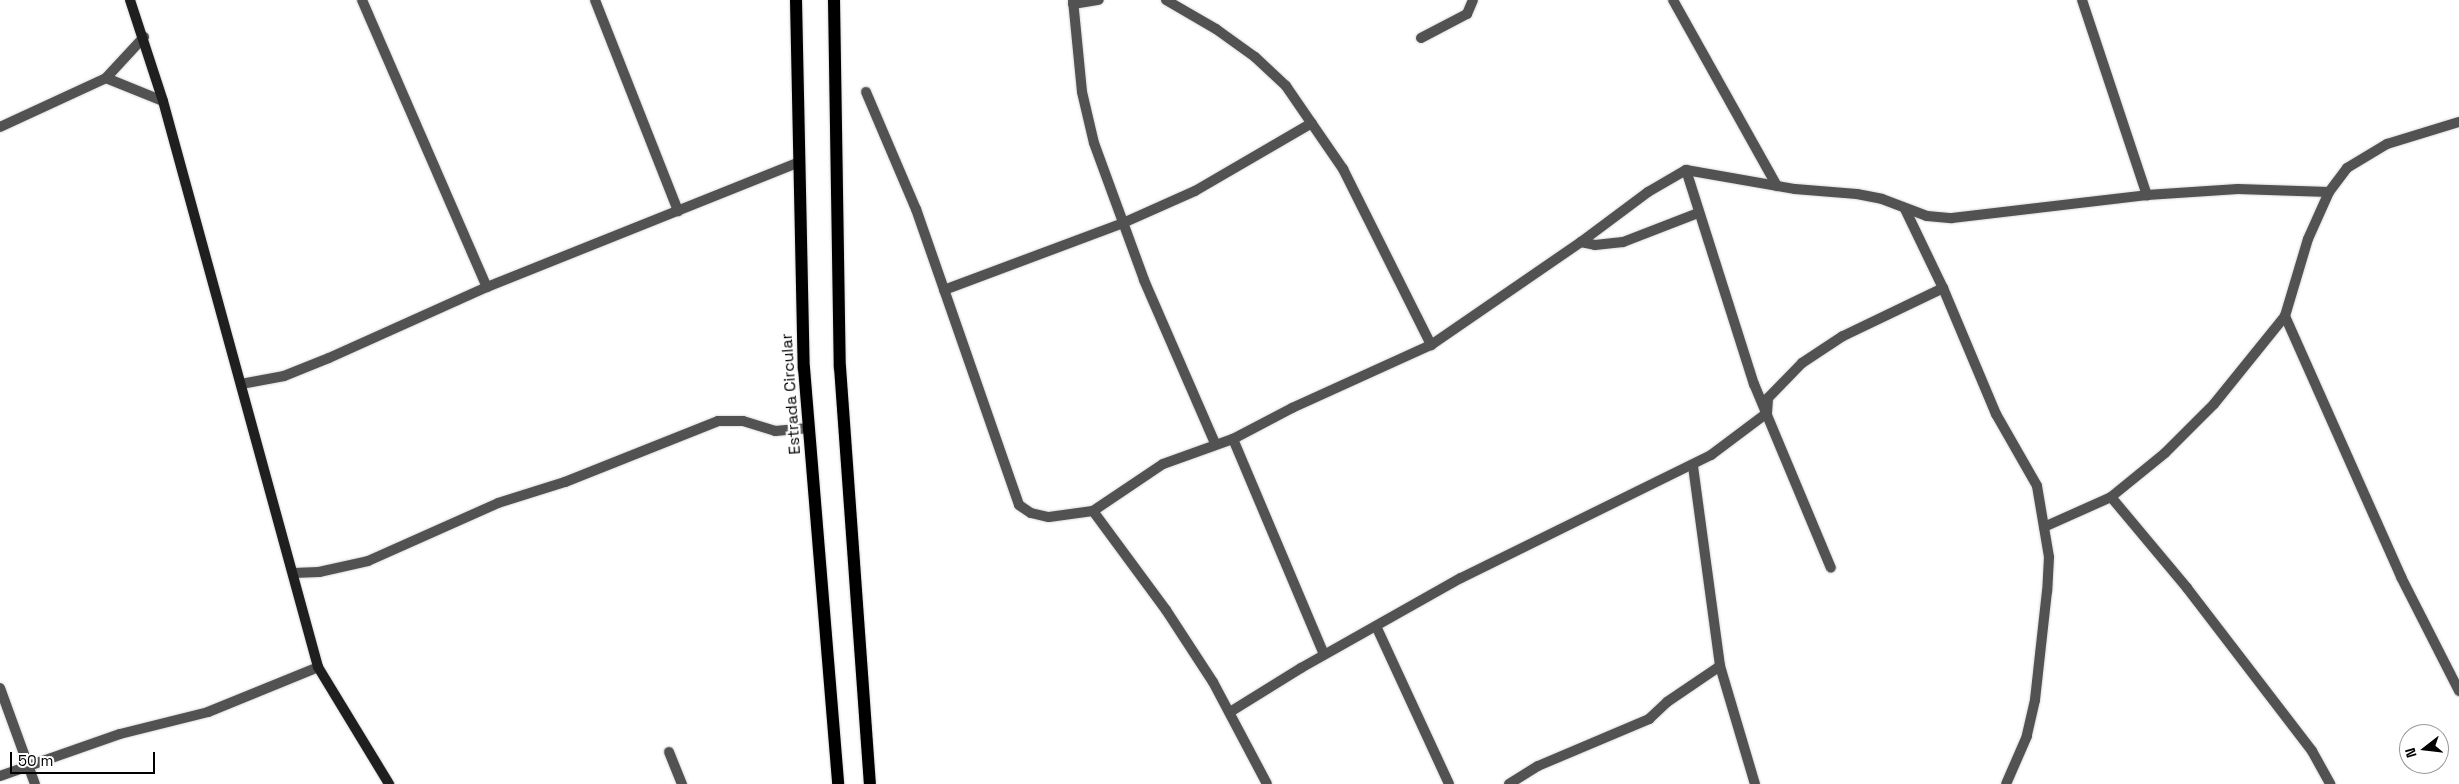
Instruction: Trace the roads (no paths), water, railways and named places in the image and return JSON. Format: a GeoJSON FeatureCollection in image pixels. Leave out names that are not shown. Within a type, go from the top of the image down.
{"type":"FeatureCollection","features":[{"type":"Feature","properties":{"kind":"main road","name":"Estrada Circular"},"geometry":{"type":"LineString","coordinates":[[796,0],[804,368],[838,784]]}},
{"type":"Feature","properties":{"kind":"main road"},"geometry":{"type":"LineString","coordinates":[[834,0],[840,367],[870,784]]}},
{"type":"Feature","properties":{"kind":"street"},"geometry":{"type":"LineString","coordinates":[[130,0],[144,37],[163,101],[318,667],[389,784]]}},
{"type":"Feature","properties":{"kind":"street"},"geometry":{"type":"LineString","coordinates":[[362,0],[487,287]]}},
{"type":"Feature","properties":{"kind":"street"},"geometry":{"type":"LineString","coordinates":[[595,0],[678,211]]}},
{"type":"Feature","properties":{"kind":"street"},"geometry":{"type":"LineString","coordinates":[[1099,0],[1073,2],[1082,92],[1094,143],[1123,223],[1215,444]]}},
{"type":"Feature","properties":{"kind":"street"},"geometry":{"type":"LineString","coordinates":[[1166,0],[1255,57],[1286,86],[1343,169],[1374,225],[1430,345]]}},
{"type":"Feature","properties":{"kind":"street"},"geometry":{"type":"LineString","coordinates":[[1421,38],[1466,14],[1473,0]]}},
{"type":"Feature","properties":{"kind":"street"},"geometry":{"type":"LineString","coordinates":[[1673,0],[1777,186]]}},
{"type":"Feature","properties":{"kind":"street"},"geometry":{"type":"LineString","coordinates":[[2082,0],[2147,195]]}},
{"type":"Feature","properties":{"kind":"street"},"geometry":{"type":"LineString","coordinates":[[0,127],[106,78],[144,37]]}},
{"type":"Feature","properties":{"kind":"street"},"geometry":{"type":"LineString","coordinates":[[106,78],[163,101]]}},
{"type":"Feature","properties":{"kind":"street"},"geometry":{"type":"LineString","coordinates":[[866,92],[895,154],[1019,505],[1031,513],[1049,517],[1093,510],[1163,464],[1233,438],[1292,408],[1430,345],[1581,242],[1648,192],[1686,170],[1777,186],[1857,194],[1927,216],[1952,218],[2147,195],[2238,189],[2329,192]]}},
{"type":"Feature","properties":{"kind":"street"},"geometry":{"type":"LineString","coordinates":[[2044,528],[2111,497],[2165,453],[2214,404],[2285,316],[2308,239],[2329,192],[2347,168],[2365,154],[2387,144],[2459,122]]}},
{"type":"Feature","properties":{"kind":"street"},"geometry":{"type":"LineString","coordinates":[[944,290],[1123,223],[1195,191],[1312,123]]}},
{"type":"Feature","properties":{"kind":"street"},"geometry":{"type":"LineString","coordinates":[[241,384],[284,376],[329,358],[487,287],[799,162]]}},
{"type":"Feature","properties":{"kind":"street"},"geometry":{"type":"LineString","coordinates":[[1686,170],[1698,213],[1754,384],[1831,568]]}},
{"type":"Feature","properties":{"kind":"street"},"geometry":{"type":"LineString","coordinates":[[1905,209],[1943,288],[1996,414],[2037,486],[2049,557],[2035,700],[2027,736],[2006,784]]}},
{"type":"Feature","properties":{"kind":"street"},"geometry":{"type":"LineString","coordinates":[[1581,242],[1595,245],[1623,242],[1698,213]]}},
{"type":"Feature","properties":{"kind":"street"},"geometry":{"type":"LineString","coordinates":[[1230,712],[1324,654],[1470,573],[1693,466],[1750,429],[1767,413],[1768,398],[1802,363],[1843,336],[1943,288]]}},
{"type":"Feature","properties":{"kind":"street"},"geometry":{"type":"LineString","coordinates":[[2285,316],[2401,577],[2459,691]]}},
{"type":"Feature","properties":{"kind":"street"},"geometry":{"type":"LineString","coordinates":[[293,573],[319,572],[368,561],[498,503],[565,482],[718,421],[743,421],[776,431],[810,428]]}},
{"type":"Feature","properties":{"kind":"street"},"geometry":{"type":"LineString","coordinates":[[1233,438],[1324,654]]}},
{"type":"Feature","properties":{"kind":"street"},"geometry":{"type":"LineString","coordinates":[[1693,466],[1720,666],[1755,784]]}},
{"type":"Feature","properties":{"kind":"street"},"geometry":{"type":"LineString","coordinates":[[2111,497],[2187,588],[2306,743],[2330,784]]}},
{"type":"Feature","properties":{"kind":"street"},"geometry":{"type":"LineString","coordinates":[[1093,510],[1166,610],[1230,712],[1267,784]]}},
{"type":"Feature","properties":{"kind":"street"},"geometry":{"type":"LineString","coordinates":[[1376,626],[1449,784]]}},
{"type":"Feature","properties":{"kind":"street"},"geometry":{"type":"LineString","coordinates":[[1509,784],[1538,766],[1649,719],[1667,702],[1720,666]]}},
{"type":"Feature","properties":{"kind":"street"},"geometry":{"type":"LineString","coordinates":[[0,776],[120,734],[208,712],[318,667]]}},
{"type":"Feature","properties":{"kind":"street"},"geometry":{"type":"LineString","coordinates":[[0,688],[36,784]]}},
{"type":"Feature","properties":{"kind":"street"},"geometry":{"type":"LineString","coordinates":[[669,752],[682,784]]}}]}
